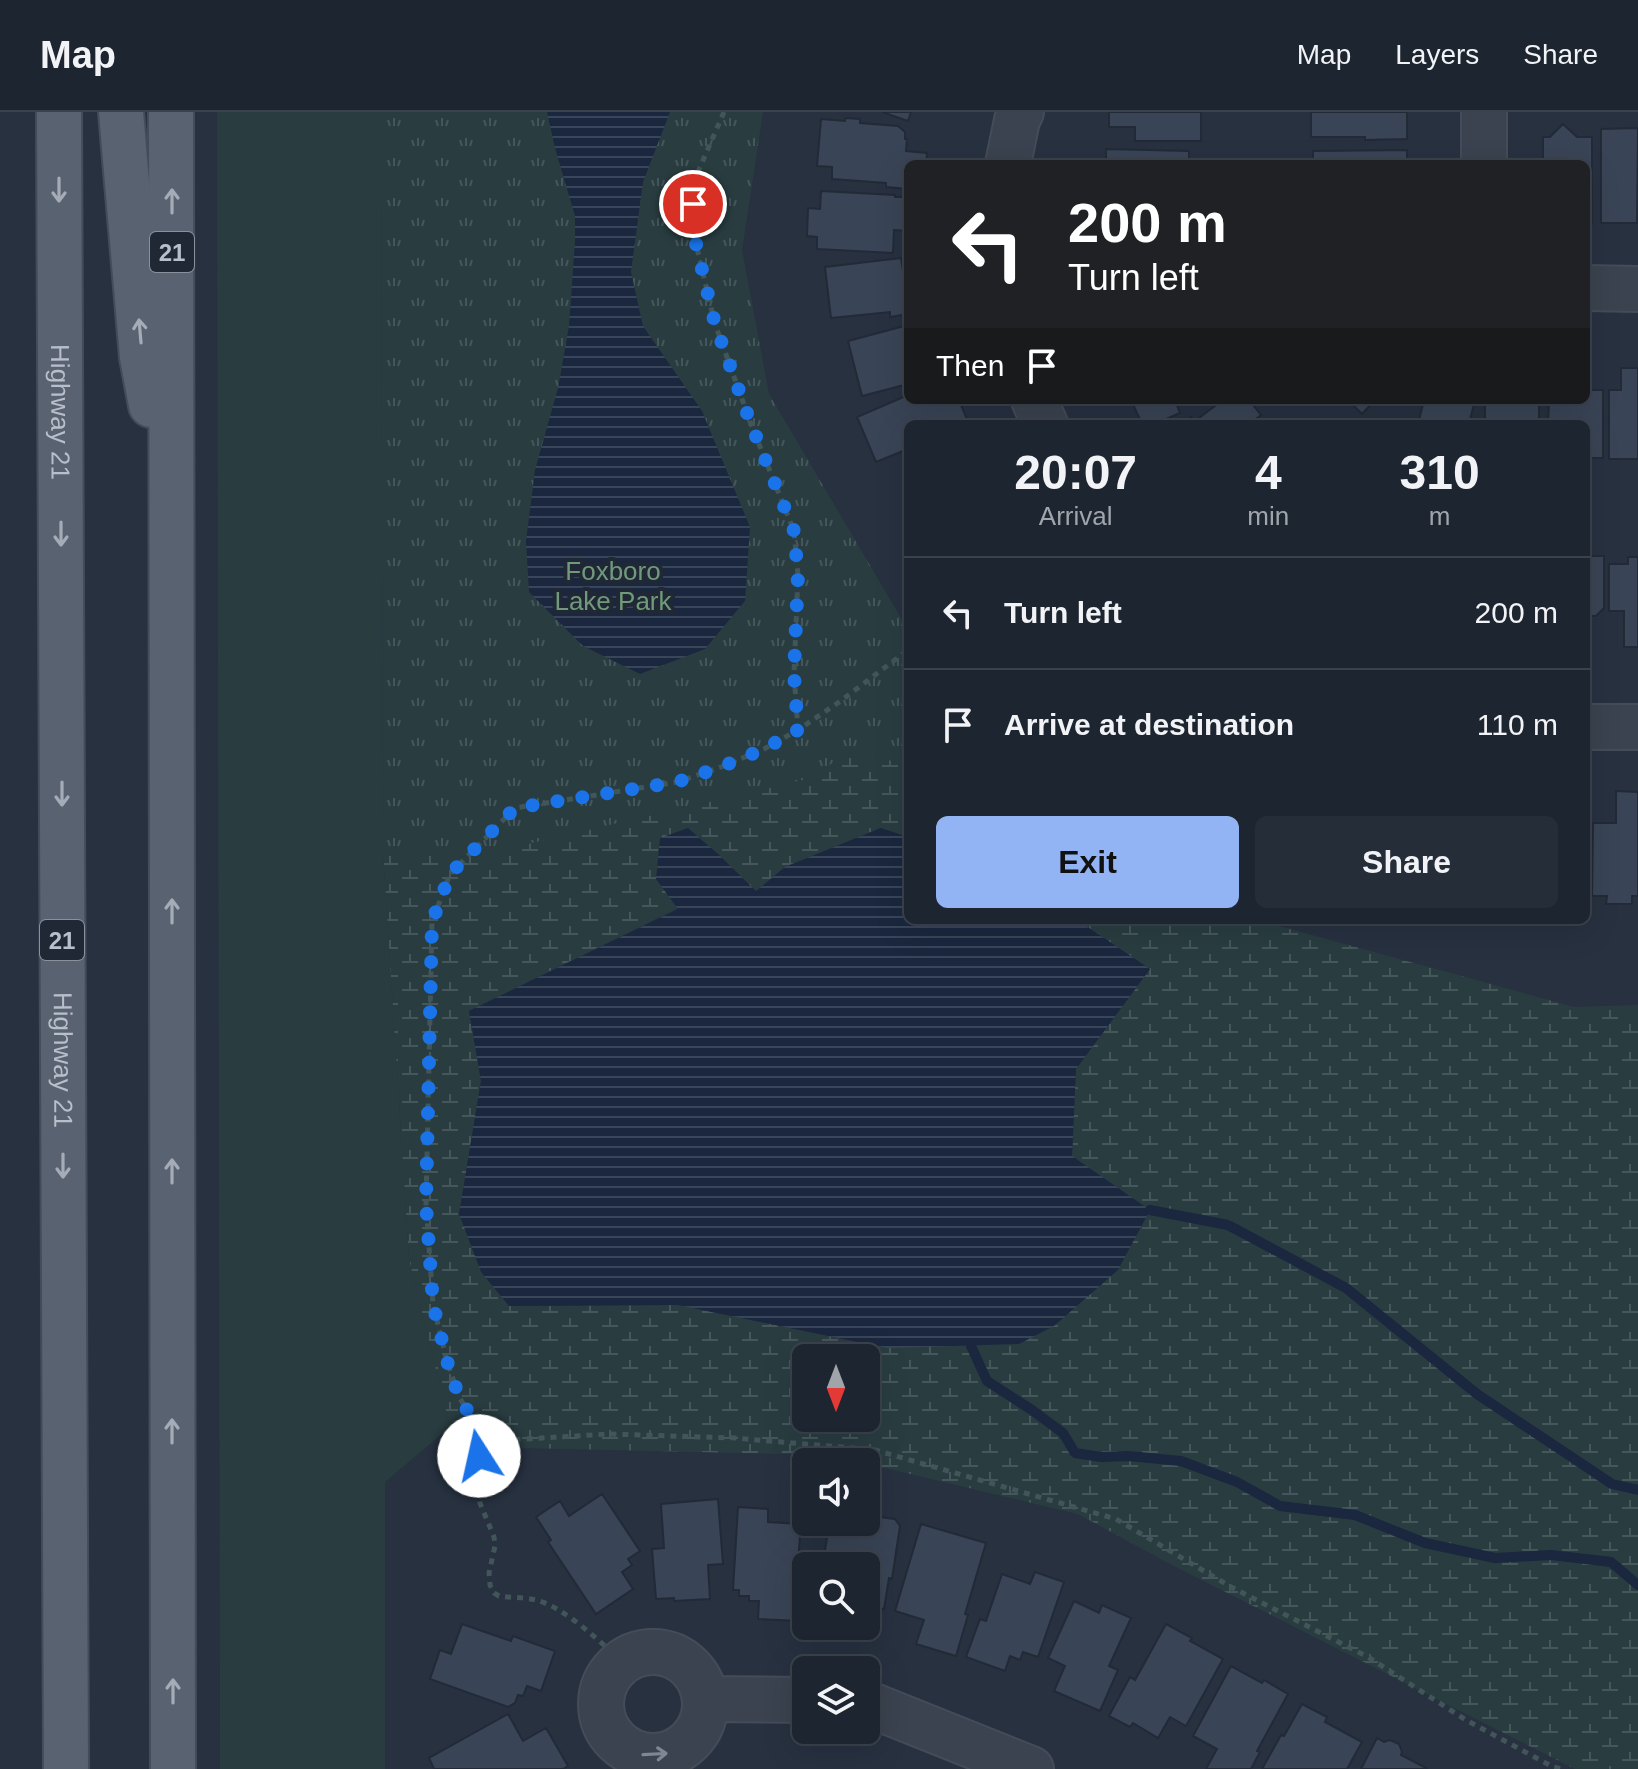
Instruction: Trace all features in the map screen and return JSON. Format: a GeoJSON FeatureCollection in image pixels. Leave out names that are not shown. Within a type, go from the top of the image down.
{"type":"FeatureCollection","features":[{"type":"Feature","properties":{"kind":"main road","name":"Highway 21"},"geometry":{"type":"LineString","coordinates":[[59,112],[66,1769]]}},
{"type":"Feature","properties":{"kind":"main road"},"geometry":{"type":"LineString","coordinates":[[121,112],[142,357],[172,518]]}},
{"type":"Feature","properties":{"kind":"main road","name":"21"},"geometry":{"type":"LineString","coordinates":[[171,112],[173,1769]]}},
{"type":"Feature","properties":{"kind":"street"},"geometry":{"type":"LineString","coordinates":[[1009,160],[1021,112]]}},
{"type":"Feature","properties":{"kind":"street"},"geometry":{"type":"LineString","coordinates":[[1484,112],[1484,160]]}},
{"type":"Feature","properties":{"kind":"street"},"geometry":{"type":"LineString","coordinates":[[1590,288],[1638,289]]}},
{"type":"Feature","properties":{"kind":"street"},"geometry":{"type":"LineString","coordinates":[[1590,727],[1638,727]]}},
{"type":"Feature","properties":{"kind":"street"},"geometry":{"type":"LineString","coordinates":[[655,1651],[686,1663],[697,1675],[705,1699],[702,1723],[693,1738],[679,1750],[653,1762],[627,1750],[614,1738],[604,1723],[601,1706],[603,1688],[611,1672],[638,1654],[655,1651]]}},
{"type":"Feature","properties":{"kind":"street"},"geometry":{"type":"LineString","coordinates":[[705,1699],[792,1700]]}},
{"type":"Feature","properties":{"kind":"street"},"geometry":{"type":"LineString","coordinates":[[880,1709],[1031,1769]]}},
{"type":"Feature","properties":{"kind":"path"},"geometry":{"type":"LineString","coordinates":[[724,112],[694,181],[692,227],[715,324],[794,531],[798,575],[794,674],[798,730]]}},
{"type":"Feature","properties":{"kind":"path"},"geometry":{"type":"LineString","coordinates":[[622,1662],[552,1606],[536,1600],[499,1596],[490,1585],[489,1573],[495,1546],[480,1503],[480,1431],[459,1397],[433,1304],[426,1204],[432,922],[450,874],[515,808],[677,782],[721,767],[798,730],[904,653]]}},
{"type":"Feature","properties":{"kind":"path"},"geometry":{"type":"LineString","coordinates":[[480,1431],[508,1440],[625,1434],[735,1438],[875,1450],[1116,1519],[1231,1587],[1368,1657],[1466,1720],[1562,1769]]}},
{"type":"Feature","properties":{"kind":"green space"},"geometry":{"type":"Polygon","coordinates":[[[217,112],[381,112],[383,851],[409,1259],[450,1427],[385,1482],[385,1769],[220,1769],[217,112]]]}},
{"type":"Feature","properties":{"kind":"green space","name":"Foxboro Lake Park"},"geometry":{"type":"Polygon","coordinates":[[[381,112],[763,112],[742,250],[769,394],[904,623],[904,764],[851,750],[811,778],[471,857],[383,851],[381,112]]]}},
{"type":"Feature","properties":{"kind":"green space"},"geometry":{"type":"Polygon","coordinates":[[[851,750],[904,764],[904,836],[880,828],[785,867],[756,892],[718,854],[678,908],[469,1011],[481,1081],[459,1214],[509,1306],[678,1305],[868,1344],[792,1344],[792,1432],[880,1432],[880,1347],[887,1348],[1072,1157],[1076,1069],[1150,969],[1083,924],[1272,924],[1574,1007],[1638,1005],[1638,1769],[1575,1769],[1172,1565],[1078,1514],[880,1467],[880,1448],[792,1448],[792,1454],[523,1448],[450,1427],[409,1259],[383,851],[471,857],[811,778],[851,750]]]}},
{"type":"Feature","properties":{"kind":"water"},"geometry":{"type":"Polygon","coordinates":[[[547,112],[670,112],[643,182],[631,272],[643,326],[702,411],[750,527],[745,601],[705,649],[640,674],[583,646],[529,592],[526,541],[535,470],[558,388],[569,326],[575,241],[575,216],[547,112]]]}},
{"type":"Feature","properties":{"kind":"water"},"geometry":{"type":"Polygon","coordinates":[[[688,828],[756,891],[785,867],[881,828],[904,836],[904,924],[1083,924],[1150,969],[1076,1069],[1072,1156],[1150,1210],[1118,1270],[1054,1326],[1019,1344],[887,1348],[880,1344],[678,1305],[509,1306],[481,1272],[459,1214],[481,1081],[469,1011],[678,909],[656,879],[660,838],[688,828]]]}},
{"type":"Feature","properties":{"kind":"building"},"geometry":{"type":"Polygon","coordinates":[[[882,112],[911,112],[908,121],[882,112]]]}},
{"type":"Feature","properties":{"kind":"building"},"geometry":{"type":"Polygon","coordinates":[[[1109,112],[1201,112],[1201,141],[1135,141],[1135,127],[1109,127],[1109,112]]]}},
{"type":"Feature","properties":{"kind":"building"},"geometry":{"type":"Polygon","coordinates":[[[1311,112],[1407,112],[1407,139],[1311,137],[1311,112]]]}},
{"type":"Feature","properties":{"kind":"building"},"geometry":{"type":"Polygon","coordinates":[[[845,118],[860,119],[860,123],[898,126],[905,132],[906,151],[927,153],[926,160],[904,160],[904,189],[886,187],[886,183],[832,179],[832,167],[817,166],[821,119],[845,121],[845,118]]]}},
{"type":"Feature","properties":{"kind":"building"},"geometry":{"type":"Polygon","coordinates":[[[1563,124],[1577,137],[1592,137],[1592,224],[1590,160],[1543,160],[1543,137],[1550,137],[1563,124]]]}},
{"type":"Feature","properties":{"kind":"building"},"geometry":{"type":"Polygon","coordinates":[[[1638,128],[1637,223],[1601,223],[1601,129],[1638,128]]]}},
{"type":"Feature","properties":{"kind":"building"},"geometry":{"type":"Polygon","coordinates":[[[1106,149],[1189,151],[1189,160],[1106,160],[1106,149]]]}},
{"type":"Feature","properties":{"kind":"building"},"geometry":{"type":"Polygon","coordinates":[[[1407,150],[1407,160],[1313,160],[1313,151],[1407,150]]]}},
{"type":"Feature","properties":{"kind":"building"},"geometry":{"type":"Polygon","coordinates":[[[821,191],[904,197],[904,231],[894,230],[893,253],[817,249],[817,237],[807,236],[808,208],[820,209],[821,191]]]}},
{"type":"Feature","properties":{"kind":"building"},"geometry":{"type":"Polygon","coordinates":[[[901,258],[904,315],[890,317],[890,312],[831,318],[825,267],[901,258]]]}},
{"type":"Feature","properties":{"kind":"building"},"geometry":{"type":"Polygon","coordinates":[[[904,326],[904,385],[862,396],[848,341],[904,326]]]}},
{"type":"Feature","properties":{"kind":"building"},"geometry":{"type":"Polygon","coordinates":[[[1621,368],[1638,368],[1638,459],[1609,459],[1609,390],[1621,390],[1621,368]]]}},
{"type":"Feature","properties":{"kind":"building"},"geometry":{"type":"Polygon","coordinates":[[[1590,390],[1603,390],[1603,458],[1590,458],[1590,420],[1548,420],[1549,404],[1590,404],[1590,390]]]}},
{"type":"Feature","properties":{"kind":"building"},"geometry":{"type":"Polygon","coordinates":[[[904,397],[904,404],[961,404],[967,420],[904,420],[904,451],[876,462],[857,417],[904,397]]]}},
{"type":"Feature","properties":{"kind":"building"},"geometry":{"type":"Polygon","coordinates":[[[1133,404],[1176,404],[1180,413],[1164,420],[1140,420],[1133,404]]]}},
{"type":"Feature","properties":{"kind":"building"},"geometry":{"type":"Polygon","coordinates":[[[1218,404],[1252,404],[1261,415],[1254,420],[1196,420],[1218,404]]]}},
{"type":"Feature","properties":{"kind":"building"},"geometry":{"type":"Polygon","coordinates":[[[1352,404],[1371,404],[1362,414],[1352,404]]]}},
{"type":"Feature","properties":{"kind":"building"},"geometry":{"type":"Polygon","coordinates":[[[1423,404],[1474,404],[1470,420],[1419,420],[1423,404]]]}},
{"type":"Feature","properties":{"kind":"building"},"geometry":{"type":"Polygon","coordinates":[[[1485,404],[1539,404],[1539,420],[1485,420],[1485,404]]]}},
{"type":"Feature","properties":{"kind":"building"},"geometry":{"type":"Polygon","coordinates":[[[1590,556],[1604,556],[1604,608],[1596,616],[1590,616],[1590,556]]]}},
{"type":"Feature","properties":{"kind":"building"},"geometry":{"type":"Polygon","coordinates":[[[1628,557],[1638,557],[1638,647],[1624,647],[1624,611],[1609,611],[1609,564],[1628,564],[1628,557]]]}},
{"type":"Feature","properties":{"kind":"building"},"geometry":{"type":"Polygon","coordinates":[[[1616,791],[1638,792],[1638,896],[1632,896],[1632,904],[1606,904],[1607,896],[1592,896],[1593,823],[1616,823],[1616,791]]]}},
{"type":"Feature","properties":{"kind":"building"},"geometry":{"type":"Polygon","coordinates":[[[602,1494],[640,1551],[628,1559],[632,1565],[622,1572],[633,1589],[596,1614],[548,1542],[551,1540],[536,1517],[560,1501],[569,1516],[602,1494]]]}},
{"type":"Feature","properties":{"kind":"building"},"geometry":{"type":"Polygon","coordinates":[[[718,1499],[723,1564],[708,1565],[710,1599],[656,1599],[652,1549],[664,1548],[661,1504],[718,1499]]]}},
{"type":"Feature","properties":{"kind":"building"},"geometry":{"type":"Polygon","coordinates":[[[738,1507],[768,1509],[768,1522],[792,1523],[792,1536],[800,1536],[799,1552],[792,1552],[792,1621],[758,1619],[759,1601],[749,1601],[749,1596],[739,1596],[739,1590],[733,1590],[738,1507]]]}},
{"type":"Feature","properties":{"kind":"building"},"geometry":{"type":"Polygon","coordinates":[[[880,1517],[895,1519],[900,1526],[884,1609],[880,1608],[880,1552],[825,1552],[827,1536],[880,1536],[880,1517]]]}},
{"type":"Feature","properties":{"kind":"building"},"geometry":{"type":"Polygon","coordinates":[[[921,1524],[986,1543],[956,1656],[916,1644],[924,1620],[895,1611],[921,1524]]]}},
{"type":"Feature","properties":{"kind":"building"},"geometry":{"type":"Polygon","coordinates":[[[1035,1572],[1064,1582],[1038,1657],[1023,1652],[1020,1660],[1010,1656],[1005,1671],[966,1657],[980,1619],[986,1621],[1002,1574],[1030,1584],[1035,1572]]]}},
{"type":"Feature","properties":{"kind":"building"},"geometry":{"type":"Polygon","coordinates":[[[1074,1601],[1099,1613],[1102,1605],[1131,1618],[1109,1666],[1118,1670],[1100,1711],[1054,1691],[1065,1666],[1048,1658],[1074,1601]]]}},
{"type":"Feature","properties":{"kind":"building"},"geometry":{"type":"Polygon","coordinates":[[[462,1624],[511,1641],[513,1636],[555,1651],[541,1691],[527,1686],[523,1696],[518,1695],[515,1703],[508,1707],[430,1679],[440,1650],[451,1654],[462,1624]]]}},
{"type":"Feature","properties":{"kind":"building"},"geometry":{"type":"Polygon","coordinates":[[[1166,1624],[1223,1659],[1186,1726],[1170,1717],[1158,1738],[1133,1723],[1130,1727],[1109,1716],[1130,1677],[1135,1680],[1166,1624]]]}},
{"type":"Feature","properties":{"kind":"building"},"geometry":{"type":"Polygon","coordinates":[[[1231,1666],[1288,1694],[1257,1751],[1260,1752],[1251,1769],[1206,1769],[1217,1749],[1193,1736],[1231,1666]]]}},
{"type":"Feature","properties":{"kind":"building"},"geometry":{"type":"Polygon","coordinates":[[[1302,1704],[1327,1717],[1325,1722],[1362,1742],[1347,1769],[1262,1769],[1302,1704]]]}},
{"type":"Feature","properties":{"kind":"building"},"geometry":{"type":"Polygon","coordinates":[[[508,1714],[523,1741],[546,1728],[568,1766],[563,1769],[434,1769],[429,1758],[508,1714]]]}},
{"type":"Feature","properties":{"kind":"building"},"geometry":{"type":"Polygon","coordinates":[[[1377,1738],[1399,1744],[1401,1755],[1428,1769],[1361,1769],[1377,1738]]]}},
{"type":"Feature","properties":{"kind":"waterway"},"geometry":{"type":"LineString","coordinates":[[1150,1210],[1228,1225],[1346,1288],[1477,1394],[1612,1484],[1638,1490]]}},
{"type":"Feature","properties":{"kind":"waterway"},"geometry":{"type":"LineString","coordinates":[[971,1346],[987,1381],[1063,1433],[1075,1453],[1181,1461],[1237,1482],[1280,1506],[1355,1515],[1425,1543],[1495,1558],[1551,1555],[1611,1562],[1638,1585]]}},
{"type":"Feature","properties":{"kind":"route"},"geometry":{"type":"LineString","coordinates":[[479,1456],[480,1431],[459,1397],[433,1304],[426,1204],[432,922],[450,874],[515,808],[677,782],[764,749],[798,730],[794,674],[798,575],[794,531],[715,324],[692,227],[693,204]]}}]}
